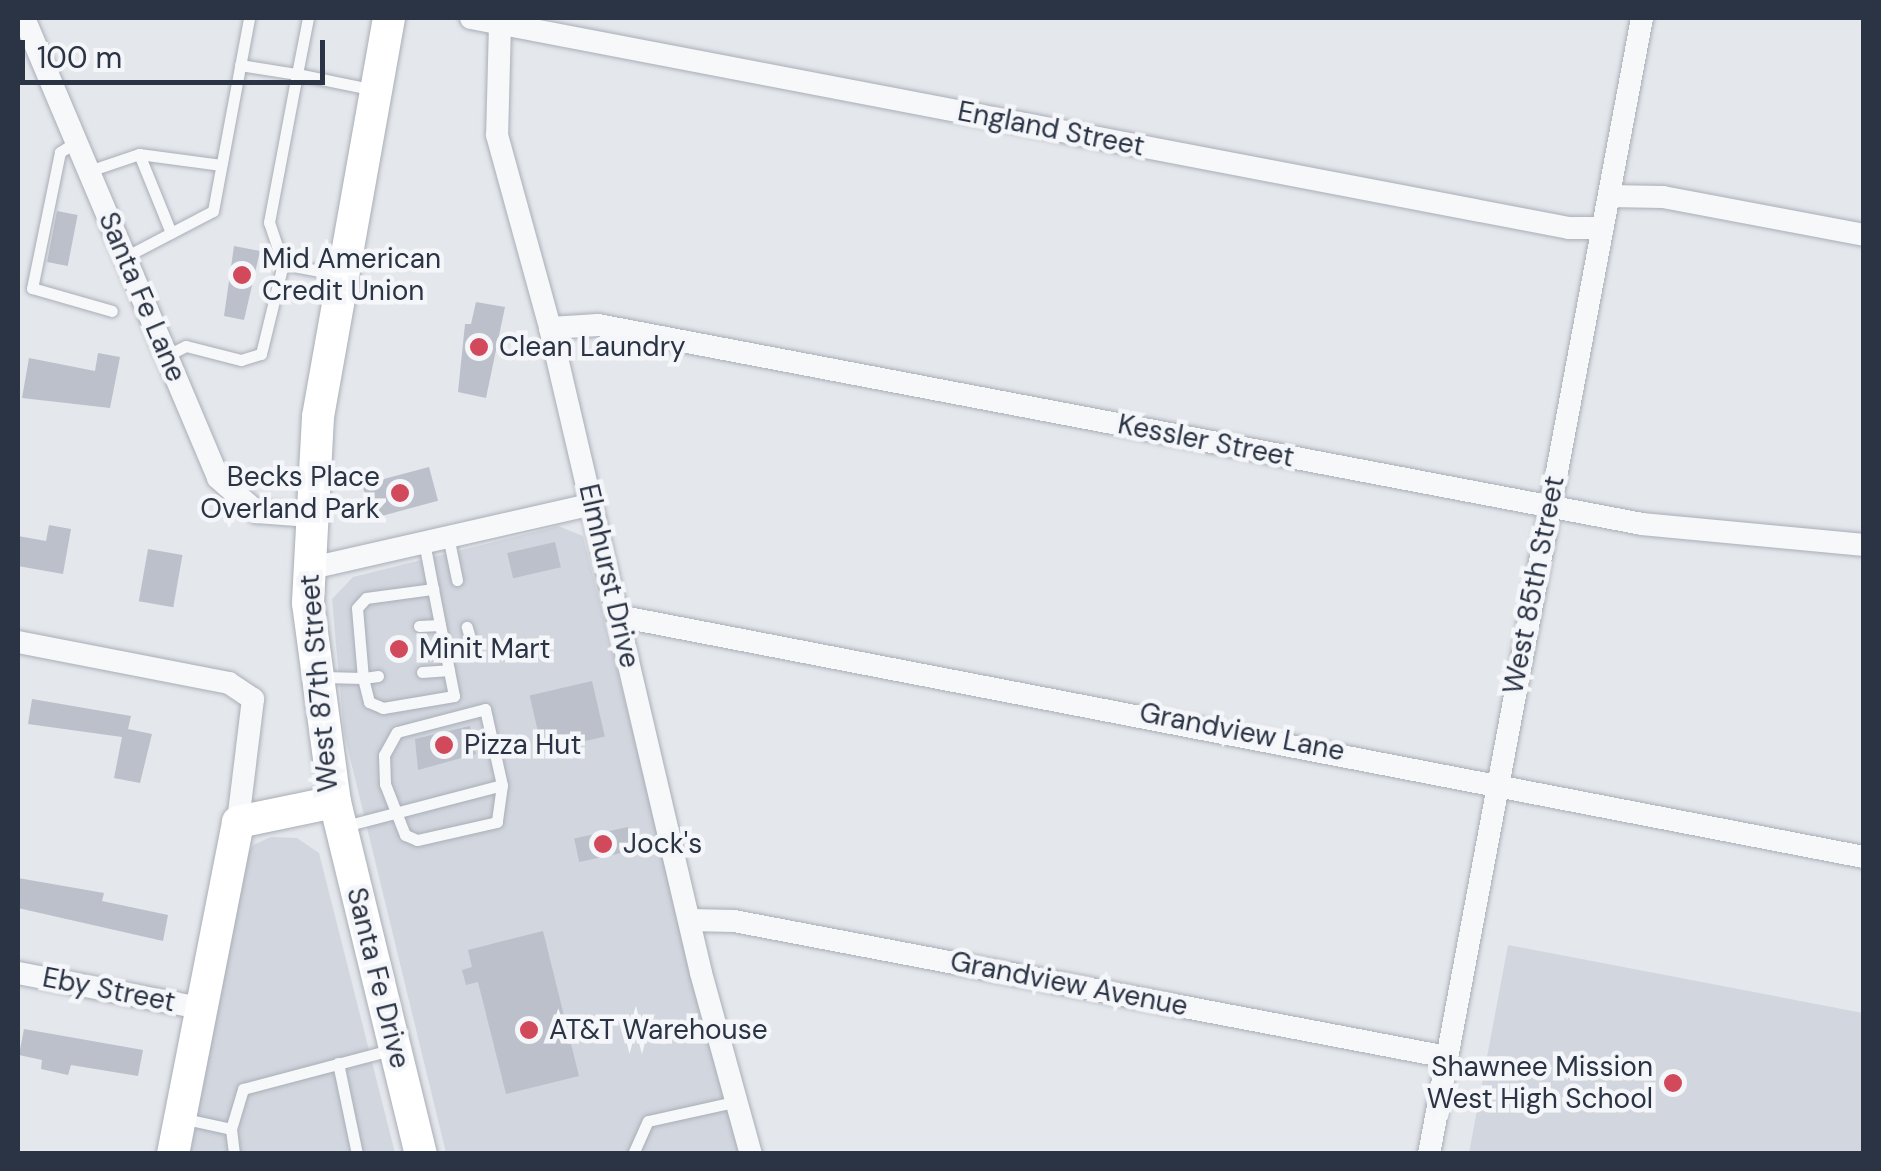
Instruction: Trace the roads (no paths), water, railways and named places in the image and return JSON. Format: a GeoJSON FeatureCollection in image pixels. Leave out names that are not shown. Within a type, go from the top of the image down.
{"type":"FeatureCollection","features":[{"type":"Feature","properties":{"kind":"main road","name":"West 87th Street"},"geometry":{"type":"LineString","coordinates":[[238,822],[338,815],[314,678],[308,568],[310,516],[341,275],[389,18]]}},
{"type":"Feature","properties":{"kind":"main road","name":"Santa Fe Drive"},"geometry":{"type":"LineString","coordinates":[[338,815],[422,1154]]}},
{"type":"Feature","properties":{"kind":"main road"},"geometry":{"type":"LineString","coordinates":[[173,1154],[238,822]]}},
{"type":"Feature","properties":{"kind":"street","name":"Santa Fe Lane"},"geometry":{"type":"LineString","coordinates":[[25,18],[218,478],[235,499],[270,516],[310,516]]}},
{"type":"Feature","properties":{"kind":"street"},"geometry":{"type":"LineString","coordinates":[[471,18],[500,24]]}},
{"type":"Feature","properties":{"kind":"street","name":"West 85th Street"},"geometry":{"type":"LineString","coordinates":[[1430,1154],[1642,18]]}},
{"type":"Feature","properties":{"kind":"street","name":"England Street"},"geometry":{"type":"LineString","coordinates":[[500,24],[557,26],[1569,228],[1602,228]]}},
{"type":"Feature","properties":{"kind":"street","name":"Elmhurst Drive"},"geometry":{"type":"LineString","coordinates":[[500,24],[497,135],[550,328],[690,920],[752,1154]]}},
{"type":"Feature","properties":{"kind":"street"},"geometry":{"type":"LineString","coordinates":[[1609,196],[1663,197],[1864,235]]}},
{"type":"Feature","properties":{"kind":"street","name":"Kessler Street"},"geometry":{"type":"LineString","coordinates":[[550,328],[598,325],[1642,524],[1864,545]]}},
{"type":"Feature","properties":{"kind":"street"},"geometry":{"type":"LineString","coordinates":[[308,568],[592,504]]}},
{"type":"Feature","properties":{"kind":"street","name":"Grandview Lane"},"geometry":{"type":"LineString","coordinates":[[618,616],[1497,781],[1864,857]]}},
{"type":"Feature","properties":{"kind":"street"},"geometry":{"type":"LineString","coordinates":[[18,642],[229,683],[254,699],[238,822]]}},
{"type":"Feature","properties":{"kind":"street","name":"Grandview Avenue"},"geometry":{"type":"LineString","coordinates":[[690,920],[734,920],[1447,1057]]}},
{"type":"Feature","properties":{"kind":"street","name":"Eby Street"},"geometry":{"type":"LineString","coordinates":[[18,973],[200,1008]]}},
{"type":"Feature","properties":{"kind":"lane"},"geometry":{"type":"LineString","coordinates":[[18,22],[25,18]]}},
{"type":"Feature","properties":{"kind":"lane"},"geometry":{"type":"LineString","coordinates":[[125,256],[213,212],[249,18]]}},
{"type":"Feature","properties":{"kind":"lane"},"geometry":{"type":"LineString","coordinates":[[166,356],[186,346],[241,360],[262,354],[283,264],[269,222],[308,18]]}},
{"type":"Feature","properties":{"kind":"lane"},"geometry":{"type":"LineString","coordinates":[[240,65],[374,90]]}},
{"type":"Feature","properties":{"kind":"lane"},"geometry":{"type":"LineString","coordinates":[[76,142],[60,152],[32,288],[112,311]]}},
{"type":"Feature","properties":{"kind":"lane"},"geometry":{"type":"LineString","coordinates":[[88,170],[139,154],[221,164]]}},
{"type":"Feature","properties":{"kind":"lane"},"geometry":{"type":"LineString","coordinates":[[139,154],[171,233]]}},
{"type":"Feature","properties":{"kind":"lane"},"geometry":{"type":"LineString","coordinates":[[283,264],[341,275]]}},
{"type":"Feature","properties":{"kind":"lane"},"geometry":{"type":"LineString","coordinates":[[448,536],[457,580]]}},
{"type":"Feature","properties":{"kind":"lane"},"geometry":{"type":"LineString","coordinates":[[424,542],[454,696],[383,708],[369,702],[357,608],[366,598],[432,589]]}},
{"type":"Feature","properties":{"kind":"lane"},"geometry":{"type":"LineString","coordinates":[[419,626],[440,624]]}},
{"type":"Feature","properties":{"kind":"lane"},"geometry":{"type":"LineString","coordinates":[[445,650],[472,645],[467,627]]}},
{"type":"Feature","properties":{"kind":"lane"},"geometry":{"type":"LineString","coordinates":[[358,630],[375,629]]}},
{"type":"Feature","properties":{"kind":"lane"},"geometry":{"type":"LineString","coordinates":[[422,672],[449,670]]}},
{"type":"Feature","properties":{"kind":"lane"},"geometry":{"type":"LineString","coordinates":[[314,678],[378,676]]}},
{"type":"Feature","properties":{"kind":"lane"},"geometry":{"type":"LineString","coordinates":[[486,710],[502,785],[497,822],[417,840],[405,836],[393,814],[384,754],[397,732],[486,710]]}},
{"type":"Feature","properties":{"kind":"lane"},"geometry":{"type":"LineString","coordinates":[[338,815],[393,814],[502,785]]}},
{"type":"Feature","properties":{"kind":"lane"},"geometry":{"type":"LineString","coordinates":[[234,1154],[231,1129],[243,1089],[396,1049]]}},
{"type":"Feature","properties":{"kind":"lane"},"geometry":{"type":"LineString","coordinates":[[338,1064],[357,1154]]}},
{"type":"Feature","properties":{"kind":"lane"},"geometry":{"type":"LineString","coordinates":[[632,1154],[648,1120],[738,1101]]}},
{"type":"Feature","properties":{"kind":"lane"},"geometry":{"type":"LineString","coordinates":[[180,1118],[231,1129]]}},
{"type":"Feature","properties":{"kind":"place","name":"Mid American Credit Union"},"geometry":{"type":"Point","coordinates":[242,275]}},
{"type":"Feature","properties":{"kind":"place","name":"Clean Laundry"},"geometry":{"type":"Point","coordinates":[479,347]}},
{"type":"Feature","properties":{"kind":"place","name":"Becks Place Overland Park"},"geometry":{"type":"Point","coordinates":[400,493]}},
{"type":"Feature","properties":{"kind":"place","name":"Minit Mart"},"geometry":{"type":"Point","coordinates":[399,649]}},
{"type":"Feature","properties":{"kind":"place","name":"Pizza Hut"},"geometry":{"type":"Point","coordinates":[444,745]}},
{"type":"Feature","properties":{"kind":"place","name":"Jock's"},"geometry":{"type":"Point","coordinates":[603,844]}},
{"type":"Feature","properties":{"kind":"place","name":"AT&T Warehouse"},"geometry":{"type":"Point","coordinates":[529,1030]}},
{"type":"Feature","properties":{"kind":"place","name":"Shawnee Mission West High School"},"geometry":{"type":"Point","coordinates":[1673,1083]}}]}
